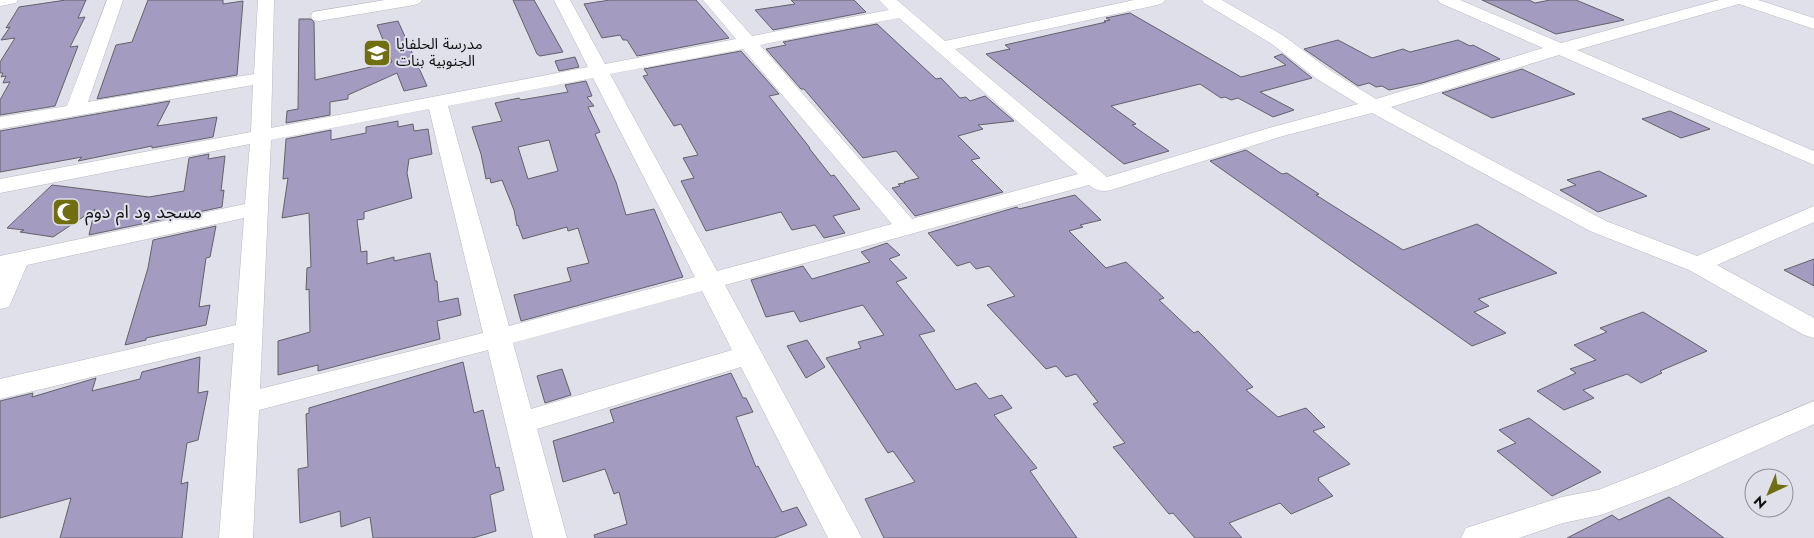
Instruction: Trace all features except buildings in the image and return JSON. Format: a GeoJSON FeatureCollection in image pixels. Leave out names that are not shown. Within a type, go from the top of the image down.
{"type":"FeatureCollection","features":[{"type":"Feature","properties":{"kind":"street"},"geometry":{"type":"LineString","coordinates":[[0,2],[10,0]]}},
{"type":"Feature","properties":{"kind":"street"},"geometry":{"type":"LineString","coordinates":[[75,110],[116,0]]}},
{"type":"Feature","properties":{"kind":"street"},"geometry":{"type":"LineString","coordinates":[[236,538],[262,135],[266,0]]}},
{"type":"Feature","properties":{"kind":"street"},"geometry":{"type":"LineString","coordinates":[[319,16],[414,0]]}},
{"type":"Feature","properties":{"kind":"street"},"geometry":{"type":"LineString","coordinates":[[562,0],[845,538]]}},
{"type":"Feature","properties":{"kind":"street"},"geometry":{"type":"LineString","coordinates":[[711,0],[907,227]]}},
{"type":"Feature","properties":{"kind":"street"},"geometry":{"type":"LineString","coordinates":[[940,47],[1158,0]]}},
{"type":"Feature","properties":{"kind":"street"},"geometry":{"type":"LineString","coordinates":[[1210,0],[1278,40],[1324,75],[1374,106],[1598,226],[1698,265],[1814,329]]}},
{"type":"Feature","properties":{"kind":"street"},"geometry":{"type":"LineString","coordinates":[[1446,0],[1814,160]]}},
{"type":"Feature","properties":{"kind":"street"},"geometry":{"type":"LineString","coordinates":[[0,186],[598,70],[749,43],[894,6],[1103,185],[1276,132],[1374,106],[1560,49],[1737,0]]}},
{"type":"Feature","properties":{"kind":"street"},"geometry":{"type":"LineString","coordinates":[[1742,0],[1814,24]]}},
{"type":"Feature","properties":{"kind":"street"},"geometry":{"type":"LineString","coordinates":[[0,123],[263,78]]}},
{"type":"Feature","properties":{"kind":"street"},"geometry":{"type":"LineString","coordinates":[[437,101],[550,538]]}},
{"type":"Feature","properties":{"kind":"street"},"geometry":{"type":"LineString","coordinates":[[245,402],[499,338],[1093,177]]}},
{"type":"Feature","properties":{"kind":"street"},"geometry":{"type":"LineString","coordinates":[[0,301],[8,261],[257,208]]}},
{"type":"Feature","properties":{"kind":"street"},"geometry":{"type":"LineString","coordinates":[[1698,265],[1814,212]]}},
{"type":"Feature","properties":{"kind":"street"},"geometry":{"type":"LineString","coordinates":[[0,389],[250,331]]}},
{"type":"Feature","properties":{"kind":"street"},"geometry":{"type":"LineString","coordinates":[[521,423],[749,355]]}},
{"type":"Feature","properties":{"kind":"street"},"geometry":{"type":"LineString","coordinates":[[1478,538],[1562,510],[1601,502],[1666,477],[1814,412]]}},
{"type":"Feature","properties":{"kind":"place","name":"مدرسة الحلفايا الجنوبية بنات"},"geometry":{"type":"Point","coordinates":[377,53]}},
{"type":"Feature","properties":{"kind":"place","name":"مسجد ود ام دوم"},"geometry":{"type":"Point","coordinates":[66,212]}}]}
